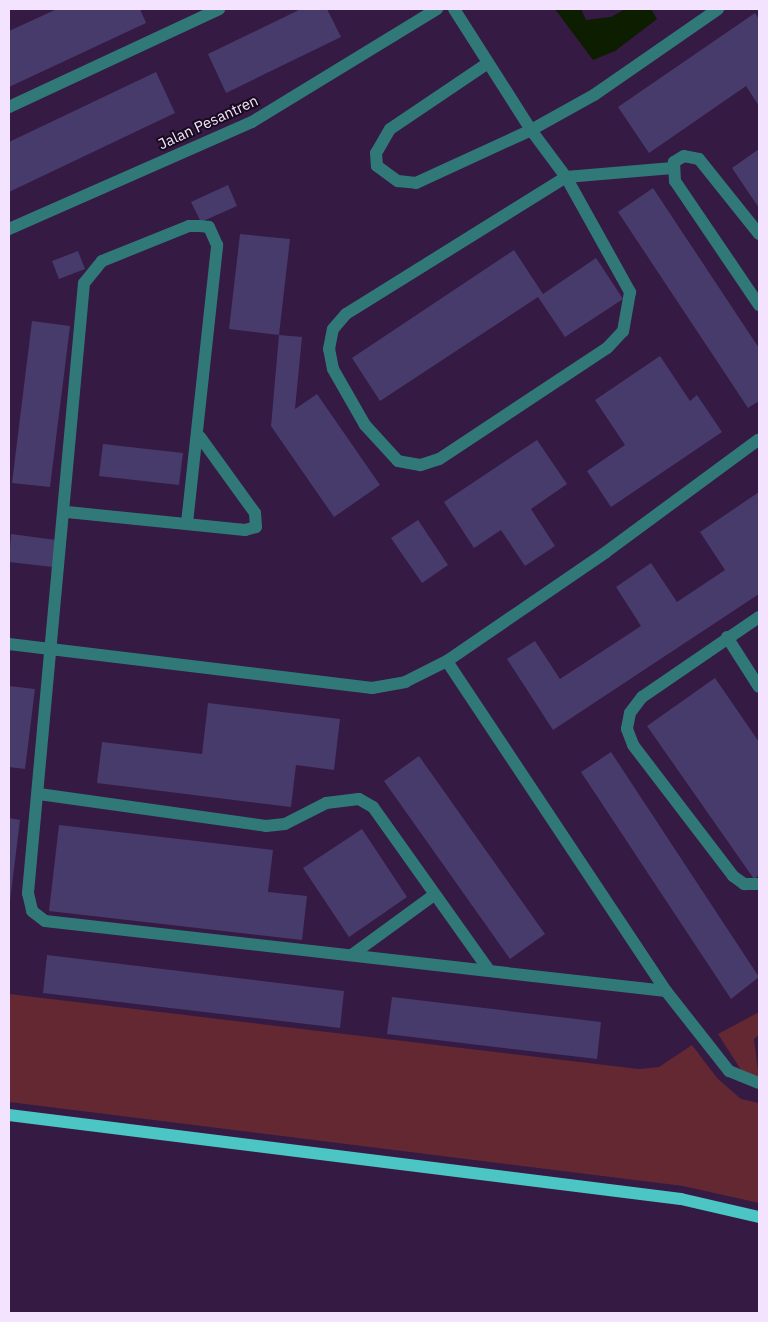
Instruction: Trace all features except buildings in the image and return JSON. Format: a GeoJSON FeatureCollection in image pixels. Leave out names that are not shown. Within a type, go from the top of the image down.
{"type":"FeatureCollection","features":[{"type":"Feature","properties":{"kind":"main road"},"geometry":{"type":"LineString","coordinates":[[9,1115],[681,1199],[759,1217]]}},
{"type":"Feature","properties":{"kind":"street"},"geometry":{"type":"LineString","coordinates":[[9,107],[219,9]]}},
{"type":"Feature","properties":{"kind":"street","name":"Jalan Pesantren"},"geometry":{"type":"LineString","coordinates":[[9,229],[252,122],[437,9]]}},
{"type":"Feature","properties":{"kind":"street"},"geometry":{"type":"LineString","coordinates":[[454,9],[531,130],[566,177],[630,292],[623,331],[607,348],[439,459],[420,465],[398,461],[365,425],[333,369],[329,349],[333,329],[346,314],[566,177],[672,168],[684,156],[699,159],[759,234]]}},
{"type":"Feature","properties":{"kind":"street"},"geometry":{"type":"LineString","coordinates":[[488,63],[390,129],[376,153],[377,166],[398,181],[416,183],[531,130],[594,95],[718,9]]}},
{"type":"Feature","properties":{"kind":"street"},"geometry":{"type":"LineString","coordinates":[[672,168],[675,180],[759,306]]}},
{"type":"Feature","properties":{"kind":"street"},"geometry":{"type":"LineString","coordinates":[[187,523],[200,437],[217,246],[209,227],[189,226],[102,261],[84,283],[67,512],[28,893],[32,911],[45,922],[352,954],[666,991]]}},
{"type":"Feature","properties":{"kind":"street"},"geometry":{"type":"LineString","coordinates":[[67,512],[245,530],[257,522],[200,437]]}},
{"type":"Feature","properties":{"kind":"street"},"geometry":{"type":"LineString","coordinates":[[9,644],[372,688],[405,682],[447,661],[606,552],[759,440]]}},
{"type":"Feature","properties":{"kind":"street"},"geometry":{"type":"LineString","coordinates":[[759,617],[727,637],[642,698],[630,713],[628,729],[632,745],[732,876],[744,884],[759,884]]}},
{"type":"Feature","properties":{"kind":"street"},"geometry":{"type":"LineString","coordinates":[[727,637],[759,687]]}},
{"type":"Feature","properties":{"kind":"street"},"geometry":{"type":"LineString","coordinates":[[447,661],[666,991],[729,1071],[745,1081],[759,1083]]}},
{"type":"Feature","properties":{"kind":"street"},"geometry":{"type":"LineString","coordinates":[[39,794],[266,826],[286,824],[326,803],[360,799],[373,807],[489,970]]}},
{"type":"Feature","properties":{"kind":"street"},"geometry":{"type":"LineString","coordinates":[[352,954],[434,895]]}},
{"type":"Feature","properties":{"kind":"shaded area"},"geometry":{"type":"Polygon","coordinates":[[[555,9],[581,9],[586,20],[611,17],[625,9],[651,9],[657,19],[615,51],[593,60],[555,9]]]}},
{"type":"Feature","properties":{"kind":"shaded area"},"geometry":{"type":"Polygon","coordinates":[[[9,994],[639,1069],[659,1067],[692,1045],[717,1078],[741,1099],[759,1103],[759,1203],[683,1186],[9,1102],[9,994]]]}},
{"type":"Feature","properties":{"kind":"shaded area"},"geometry":{"type":"Polygon","coordinates":[[[759,1012],[759,1035],[754,1039],[759,1079],[743,1073],[718,1034],[759,1012]]]}}]}
